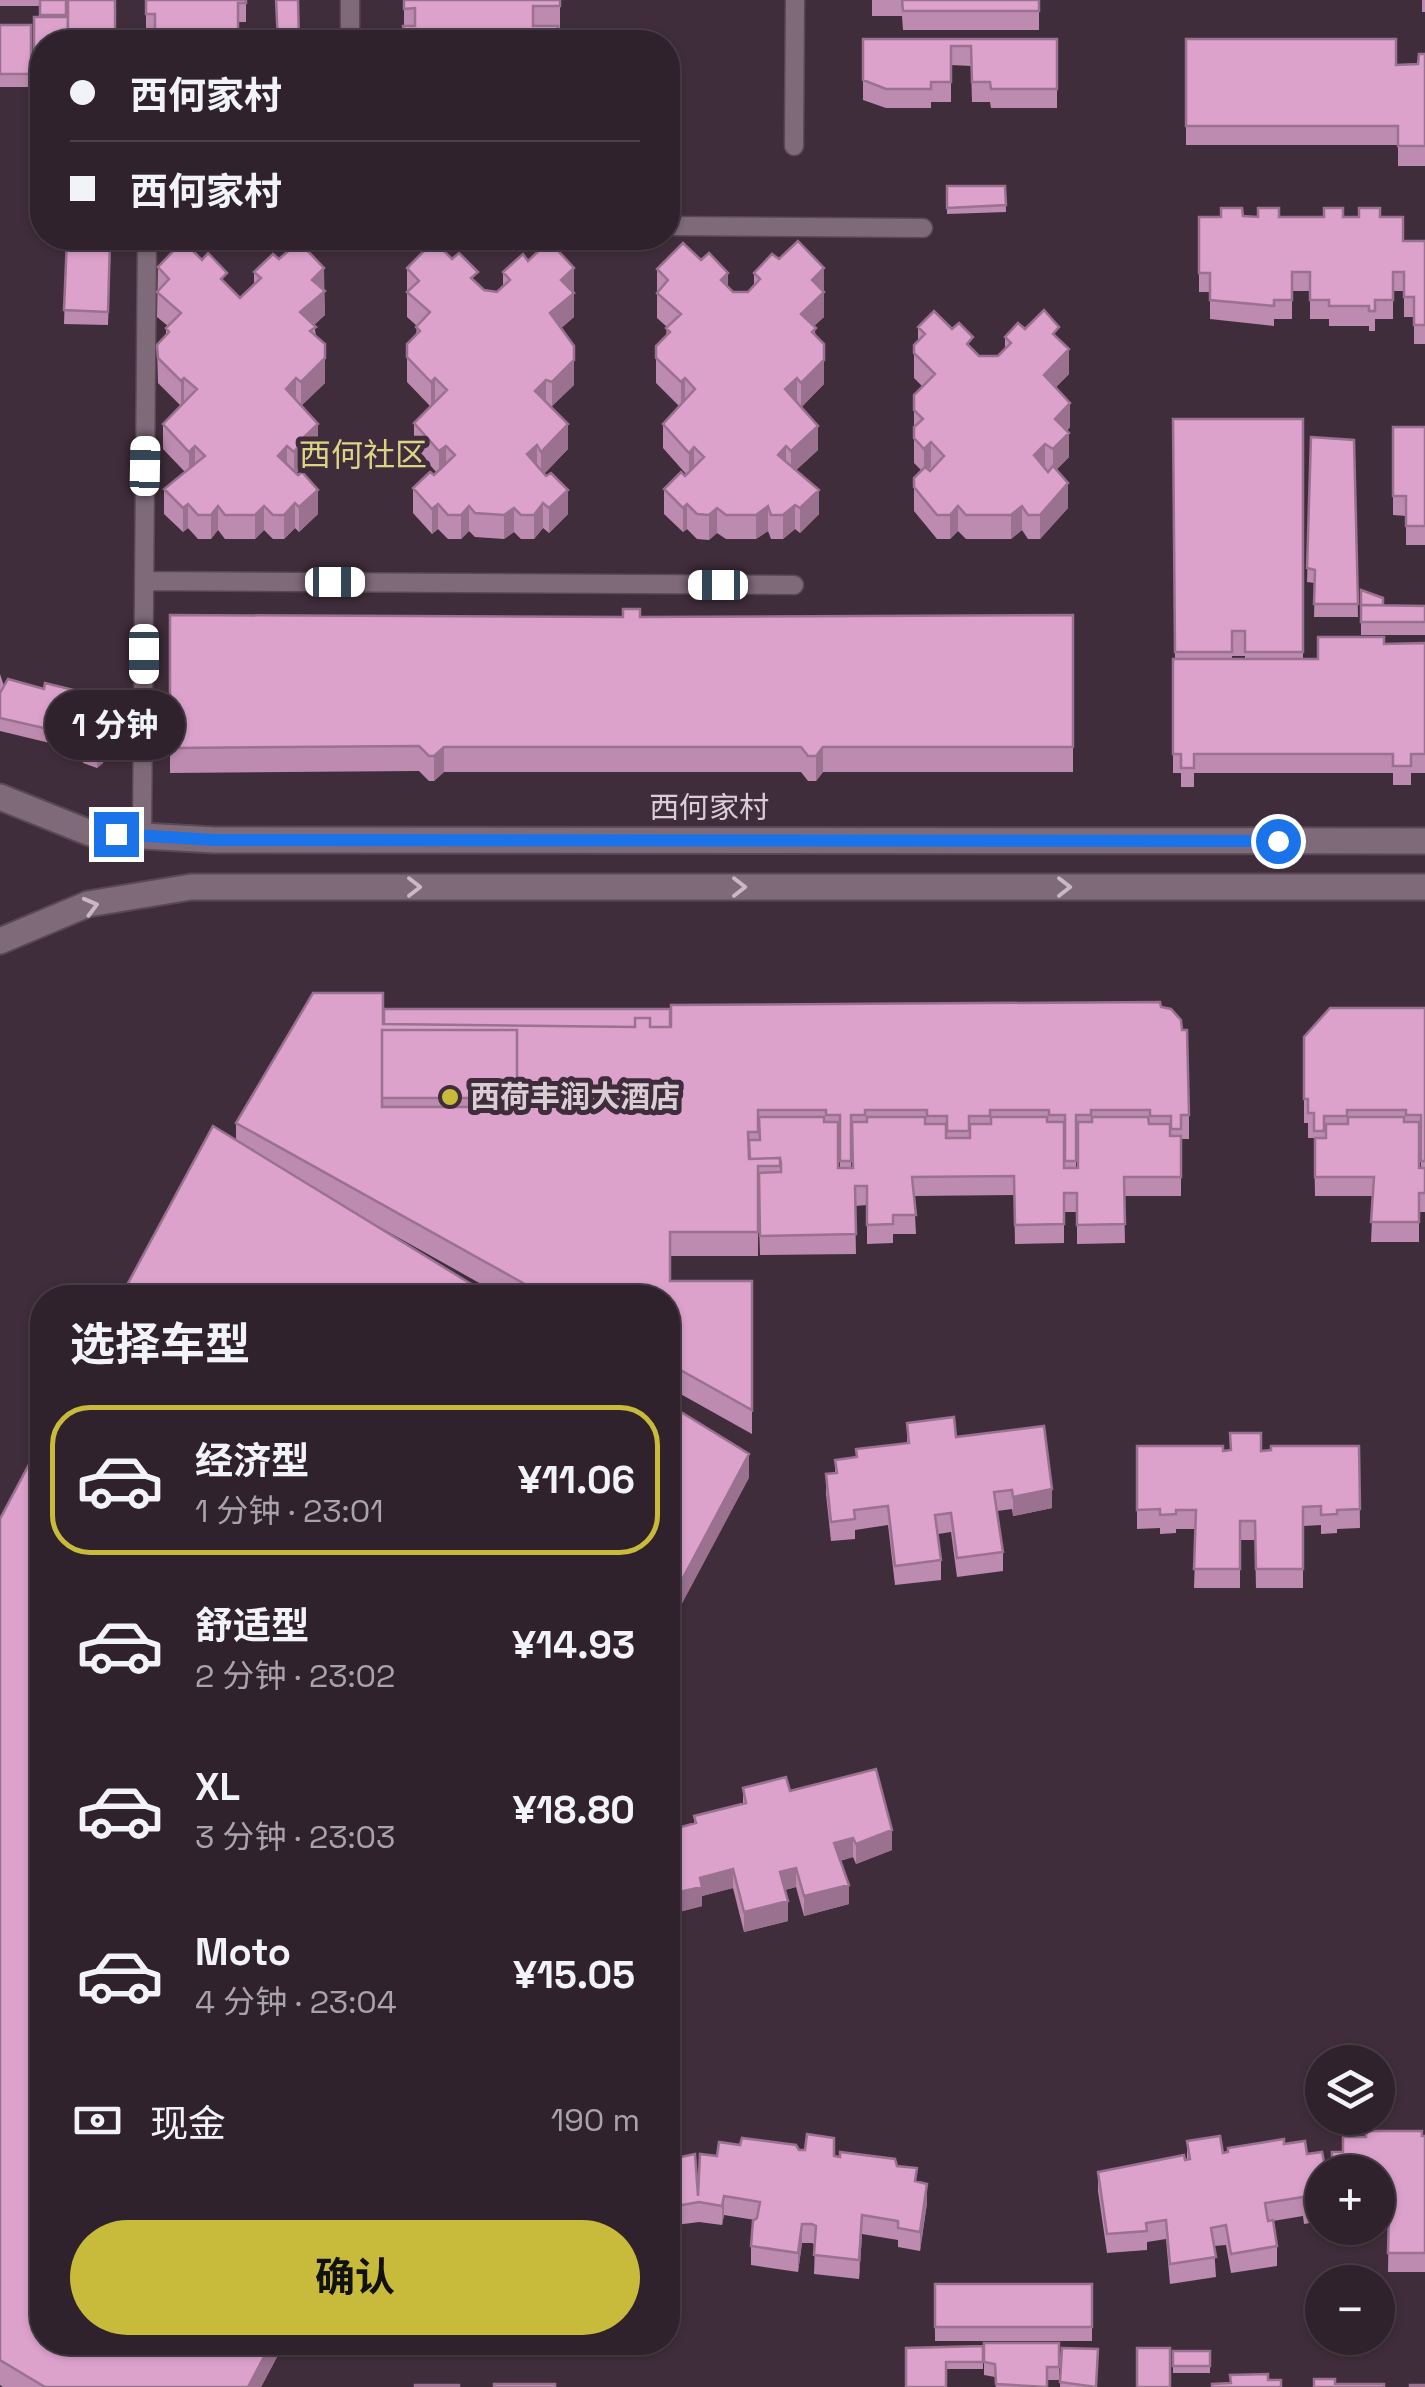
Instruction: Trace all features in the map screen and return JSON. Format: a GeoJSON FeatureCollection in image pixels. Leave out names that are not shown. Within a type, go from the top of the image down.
{"type":"FeatureCollection","features":[{"type":"Feature","properties":{"kind":"street","name":"西何家村"},"geometry":{"type":"LineString","coordinates":[[0,797],[90,833],[214,840],[1425,841]]}},
{"type":"Feature","properties":{"kind":"street"},"geometry":{"type":"LineString","coordinates":[[0,941],[88,904],[191,887],[1425,887]]}},
{"type":"Feature","properties":{"kind":"lane"},"geometry":{"type":"LineString","coordinates":[[350,0],[350,30]]}},
{"type":"Feature","properties":{"kind":"lane"},"geometry":{"type":"LineString","coordinates":[[794,146],[795,0]]}},
{"type":"Feature","properties":{"kind":"lane"},"geometry":{"type":"LineString","coordinates":[[680,226],[923,228]]}},
{"type":"Feature","properties":{"kind":"lane"},"geometry":{"type":"LineString","coordinates":[[142,836],[147,250]]}},
{"type":"Feature","properties":{"kind":"lane"},"geometry":{"type":"LineString","coordinates":[[144,581],[794,585]]}},
{"type":"Feature","properties":{"kind":"building"},"geometry":{"type":"Polygon","coordinates":[[[40,0],[66,0],[66,15],[40,15],[40,0]]]}},
{"type":"Feature","properties":{"kind":"building"},"geometry":{"type":"Polygon","coordinates":[[[68,0],[115,0],[115,30],[68,30],[68,0]]]}},
{"type":"Feature","properties":{"kind":"building"},"geometry":{"type":"Polygon","coordinates":[[[146,0],[246,0],[238,3],[238,30],[155,30],[155,14],[146,14],[146,0]]]}},
{"type":"Feature","properties":{"kind":"building"},"geometry":{"type":"Polygon","coordinates":[[[276,0],[298,0],[299,30],[277,30],[276,0]]]}},
{"type":"Feature","properties":{"kind":"building"},"geometry":{"type":"Polygon","coordinates":[[[404,0],[560,0],[560,6],[533,6],[533,26],[558,26],[558,30],[403,30],[403,26],[415,26],[415,8],[404,9],[404,0]]]}},
{"type":"Feature","properties":{"kind":"building"},"geometry":{"type":"Polygon","coordinates":[[[902,0],[1039,0],[1039,11],[903,11],[902,0]]]}},
{"type":"Feature","properties":{"kind":"building"},"geometry":{"type":"Polygon","coordinates":[[[34,17],[68,17],[67,30],[34,30],[34,17]]]}},
{"type":"Feature","properties":{"kind":"building"},"geometry":{"type":"Polygon","coordinates":[[[0,25],[31,25],[30,74],[0,74],[0,25]]]}},
{"type":"Feature","properties":{"kind":"building"},"geometry":{"type":"Polygon","coordinates":[[[863,39],[1057,39],[1057,89],[991,89],[990,82],[972,82],[971,46],[951,46],[951,82],[931,82],[931,89],[886,89],[863,80],[863,39]]]}},
{"type":"Feature","properties":{"kind":"building"},"geometry":{"type":"Polygon","coordinates":[[[1186,39],[1396,39],[1396,65],[1418,64],[1419,54],[1425,54],[1425,146],[1398,146],[1398,126],[1186,126],[1186,39]]]}},
{"type":"Feature","properties":{"kind":"building"},"geometry":{"type":"Polygon","coordinates":[[[947,186],[1005,186],[1006,205],[947,208],[947,186]]]}},
{"type":"Feature","properties":{"kind":"building"},"geometry":{"type":"Polygon","coordinates":[[[1221,208],[1242,208],[1243,216],[1258,217],[1258,208],[1279,208],[1279,217],[1324,217],[1324,208],[1343,208],[1343,217],[1359,217],[1359,208],[1380,208],[1380,217],[1403,217],[1403,241],[1425,241],[1425,325],[1414,325],[1414,297],[1404,297],[1404,272],[1393,272],[1393,300],[1375,300],[1375,311],[1369,311],[1369,306],[1329,306],[1329,300],[1310,300],[1310,272],[1292,272],[1292,300],[1274,300],[1274,306],[1210,300],[1210,273],[1199,273],[1199,217],[1221,217],[1221,208]]]}},
{"type":"Feature","properties":{"kind":"building"},"geometry":{"type":"Polygon","coordinates":[[[798,241],[824,268],[812,280],[824,292],[801,314],[816,328],[812,332],[824,344],[824,360],[801,383],[797,378],[785,389],[818,426],[791,451],[786,446],[778,455],[819,490],[800,508],[795,505],[783,515],[771,515],[768,506],[756,515],[726,515],[717,508],[709,515],[697,514],[687,504],[683,508],[664,489],[704,457],[694,447],[689,453],[663,424],[695,389],[685,378],[681,382],[656,358],[656,346],[670,332],[666,328],[681,314],[657,293],[668,280],[657,269],[683,243],[701,260],[709,253],[728,273],[721,280],[733,292],[748,292],[760,279],[754,273],[772,254],[779,259],[798,241]]]}},
{"type":"Feature","properties":{"kind":"building"},"geometry":{"type":"Polygon","coordinates":[[[66,250],[110,250],[108,312],[64,310],[66,250]]]}},
{"type":"Feature","properties":{"kind":"building"},"geometry":{"type":"Polygon","coordinates":[[[174,250],[192,250],[202,260],[208,253],[227,273],[221,279],[240,298],[261,278],[254,272],[273,254],[279,259],[290,250],[307,250],[324,268],[312,280],[325,291],[300,312],[316,327],[310,331],[325,344],[325,358],[301,382],[296,378],[286,389],[318,424],[294,452],[287,446],[278,456],[298,475],[302,472],[318,490],[299,507],[295,503],[284,515],[273,515],[264,506],[255,515],[225,515],[218,506],[211,515],[198,515],[188,504],[183,508],[164,489],[205,456],[195,446],[189,452],[163,424],[197,389],[184,378],[181,381],[158,358],[157,345],[181,313],[157,292],[169,279],[158,267],[174,250]]]}},
{"type":"Feature","properties":{"kind":"building"},"geometry":{"type":"Polygon","coordinates":[[[425,250],[443,250],[452,259],[459,253],[478,272],[471,278],[484,290],[497,292],[510,280],[503,272],[523,254],[528,261],[540,250],[557,250],[574,268],[561,280],[574,293],[550,313],[574,346],[574,360],[552,382],[546,380],[535,391],[568,424],[541,452],[537,445],[527,454],[546,476],[551,473],[568,490],[549,508],[543,503],[534,515],[521,515],[514,508],[504,515],[475,513],[469,506],[461,515],[448,515],[438,504],[432,509],[413,488],[455,455],[446,446],[439,451],[414,423],[447,390],[435,378],[431,382],[407,357],[407,344],[430,312],[407,292],[419,281],[407,268],[425,250]]]}},
{"type":"Feature","properties":{"kind":"building"},"geometry":{"type":"Polygon","coordinates":[[[1044,310],[1059,327],[1053,334],[1069,349],[1044,375],[1070,403],[1055,419],[1069,433],[1053,449],[1045,444],[1034,455],[1048,472],[1053,466],[1068,483],[1040,515],[1028,515],[1022,506],[1011,515],[966,515],[958,506],[950,515],[937,515],[914,487],[914,478],[925,467],[930,471],[944,456],[931,442],[924,449],[914,438],[914,427],[923,419],[914,410],[914,395],[935,374],[914,353],[914,345],[925,334],[918,327],[934,311],[952,329],[959,323],[973,337],[967,344],[979,356],[998,356],[1011,343],[1005,337],[1018,323],[1025,329],[1044,310]]]}},
{"type":"Feature","properties":{"kind":"building"},"geometry":{"type":"Polygon","coordinates":[[[1173,419],[1303,419],[1303,652],[1245,652],[1245,631],[1232,631],[1232,652],[1175,652],[1173,419]]]}},
{"type":"Feature","properties":{"kind":"building"},"geometry":{"type":"Polygon","coordinates":[[[1393,427],[1425,427],[1425,526],[1406,526],[1406,496],[1393,496],[1393,427]]]}},
{"type":"Feature","properties":{"kind":"building"},"geometry":{"type":"Polygon","coordinates":[[[1311,437],[1354,440],[1358,604],[1314,604],[1315,570],[1307,568],[1311,437]]]}},
{"type":"Feature","properties":{"kind":"building"},"geometry":{"type":"Polygon","coordinates":[[[1361,590],[1383,598],[1383,605],[1361,605],[1361,590]]]}},
{"type":"Feature","properties":{"kind":"building"},"geometry":{"type":"Polygon","coordinates":[[[1361,605],[1425,606],[1425,622],[1361,622],[1361,605]]]}},
{"type":"Feature","properties":{"kind":"building"},"geometry":{"type":"Polygon","coordinates":[[[623,609],[640,609],[640,617],[1073,615],[1073,747],[823,747],[816,756],[808,756],[801,747],[444,747],[434,756],[419,746],[170,748],[170,615],[623,617],[623,609]]]}},
{"type":"Feature","properties":{"kind":"building"},"geometry":{"type":"Polygon","coordinates":[[[1318,637],[1384,637],[1384,644],[1425,643],[1425,754],[1411,754],[1411,766],[1393,766],[1393,754],[1194,754],[1194,768],[1181,768],[1181,754],[1173,754],[1173,659],[1318,659],[1318,637]]]}},
{"type":"Feature","properties":{"kind":"building"},"geometry":{"type":"Polygon","coordinates":[[[8,679],[44,689],[45,683],[94,695],[83,737],[0,718],[0,693],[8,679]]]}},
{"type":"Feature","properties":{"kind":"building"},"geometry":{"type":"Polygon","coordinates":[[[97,705],[109,705],[108,728],[96,727],[97,705]]]}},
{"type":"Feature","properties":{"kind":"building"},"geometry":{"type":"Polygon","coordinates":[[[89,731],[108,736],[103,756],[97,761],[83,756],[89,731]]]}},
{"type":"Feature","properties":{"kind":"building"},"geometry":{"type":"Polygon","coordinates":[[[313,993],[383,993],[383,1024],[635,1027],[635,1018],[650,1018],[650,1027],[671,1027],[671,1005],[1160,1002],[1161,1007],[1171,1009],[1181,1020],[1182,1030],[1187,1030],[1189,1115],[1181,1115],[1181,1129],[1171,1129],[1171,1116],[1150,1116],[1150,1110],[1091,1110],[1091,1115],[1076,1115],[1076,1161],[1065,1161],[1065,1115],[1049,1115],[1049,1110],[990,1110],[990,1116],[969,1116],[969,1131],[947,1131],[947,1116],[927,1116],[927,1110],[865,1110],[865,1115],[851,1115],[851,1161],[840,1161],[840,1115],[826,1115],[826,1110],[758,1110],[758,1132],[748,1132],[749,1159],[780,1158],[780,1166],[758,1166],[758,1232],[670,1232],[670,1281],[752,1281],[752,1410],[680,1370],[680,1285],[527,1285],[236,1123],[313,993]],[[382,1030],[382,1107],[517,1107],[517,1030],[382,1030]]]}},
{"type":"Feature","properties":{"kind":"building"},"geometry":{"type":"Polygon","coordinates":[[[1330,1008],[1425,1008],[1425,1161],[1421,1161],[1421,1115],[1406,1115],[1406,1110],[1347,1110],[1347,1116],[1324,1116],[1324,1131],[1314,1131],[1314,1113],[1308,1113],[1308,1099],[1304,1099],[1304,1037],[1330,1008]]]}},
{"type":"Feature","properties":{"kind":"building"},"geometry":{"type":"Polygon","coordinates":[[[384,1009],[670,1009],[670,1027],[650,1027],[650,1018],[635,1018],[635,1027],[384,1024],[384,1009]]]}},
{"type":"Feature","properties":{"kind":"building"},"geometry":{"type":"Polygon","coordinates":[[[382,1030],[517,1030],[517,1098],[382,1098],[382,1030]]]}},
{"type":"Feature","properties":{"kind":"building"},"geometry":{"type":"Polygon","coordinates":[[[759,1117],[824,1117],[824,1122],[838,1122],[838,1168],[853,1168],[852,1122],[867,1122],[867,1117],[925,1117],[925,1124],[946,1124],[946,1138],[970,1138],[970,1124],[991,1124],[991,1117],[1047,1117],[1047,1122],[1064,1122],[1064,1168],[1078,1168],[1078,1122],[1092,1122],[1092,1117],[1148,1117],[1149,1124],[1170,1124],[1170,1136],[1181,1136],[1181,1177],[1124,1177],[1125,1224],[1077,1225],[1077,1193],[1064,1193],[1064,1224],[1015,1225],[1014,1176],[912,1177],[916,1215],[893,1215],[893,1224],[867,1225],[867,1186],[855,1186],[856,1234],[760,1236],[759,1173],[781,1172],[781,1163],[780,1158],[750,1159],[749,1140],[760,1140],[759,1117]]]}},
{"type":"Feature","properties":{"kind":"building"},"geometry":{"type":"Polygon","coordinates":[[[1348,1117],[1404,1117],[1404,1122],[1419,1122],[1419,1168],[1425,1168],[1425,1193],[1419,1193],[1419,1222],[1371,1222],[1374,1177],[1315,1177],[1315,1138],[1326,1138],[1326,1124],[1348,1124],[1348,1117]]]}},
{"type":"Feature","properties":{"kind":"building"},"geometry":{"type":"Polygon","coordinates":[[[213,1126],[473,1285],[127,1285],[213,1126]]]}},
{"type":"Feature","properties":{"kind":"building"},"geometry":{"type":"Polygon","coordinates":[[[680,1411],[749,1454],[680,1583],[680,1411]]]}},
{"type":"Feature","properties":{"kind":"building"},"geometry":{"type":"Polygon","coordinates":[[[954,1417],[956,1437],[1044,1426],[1052,1489],[1013,1497],[1012,1490],[994,1492],[1003,1552],[957,1558],[951,1513],[935,1515],[941,1560],[895,1566],[888,1506],[854,1510],[855,1519],[831,1522],[826,1474],[837,1473],[835,1460],[857,1457],[856,1449],[909,1443],[907,1423],[954,1417]]]}},
{"type":"Feature","properties":{"kind":"building"},"geometry":{"type":"Polygon","coordinates":[[[1230,1433],[1261,1433],[1261,1451],[1271,1450],[1271,1446],[1359,1446],[1360,1509],[1321,1515],[1321,1506],[1303,1507],[1303,1569],[1256,1569],[1255,1521],[1240,1521],[1240,1569],[1194,1569],[1196,1510],[1160,1515],[1160,1509],[1137,1510],[1137,1446],[1223,1446],[1223,1451],[1231,1450],[1230,1433]]]}},
{"type":"Feature","properties":{"kind":"building"},"geometry":{"type":"Polygon","coordinates":[[[30,1463],[30,2355],[265,2355],[248,2387],[45,2387],[0,2360],[0,1519],[30,1463]]]}},
{"type":"Feature","properties":{"kind":"building"},"geometry":{"type":"Polygon","coordinates":[[[876,1769],[892,1830],[856,1844],[853,1838],[834,1843],[849,1885],[804,1896],[796,1868],[780,1872],[788,1901],[744,1912],[733,1869],[700,1878],[702,1887],[680,1892],[680,1827],[696,1823],[694,1816],[746,1803],[743,1788],[786,1777],[790,1791],[876,1769]]]}},
{"type":"Feature","properties":{"kind":"building"},"geometry":{"type":"Polygon","coordinates":[[[1395,2131],[1422,2131],[1425,2136],[1425,2253],[1388,2253],[1388,2245],[1395,2245],[1395,2155],[1332,2155],[1343,2152],[1343,2137],[1395,2135],[1395,2131]]]}},
{"type":"Feature","properties":{"kind":"building"},"geometry":{"type":"Polygon","coordinates":[[[807,2134],[834,2138],[834,2156],[840,2157],[840,2152],[895,2159],[897,2166],[917,2168],[915,2181],[927,2184],[920,2232],[898,2228],[898,2221],[862,2215],[859,2260],[814,2255],[816,2226],[812,2224],[802,2224],[798,2253],[751,2246],[753,2221],[760,2202],[724,2196],[722,2206],[699,2202],[680,2205],[680,2150],[681,2157],[695,2154],[698,2196],[700,2154],[717,2156],[719,2142],[740,2145],[742,2138],[796,2145],[805,2150],[807,2134]]]}},
{"type":"Feature","properties":{"kind":"building"},"geometry":{"type":"Polygon","coordinates":[[[1220,2136],[1223,2153],[1228,2148],[1284,2139],[1284,2144],[1305,2141],[1307,2154],[1322,2152],[1323,2155],[1305,2155],[1305,2205],[1303,2197],[1265,2203],[1268,2221],[1273,2220],[1277,2246],[1231,2254],[1226,2225],[1211,2228],[1216,2257],[1170,2264],[1166,2220],[1146,2223],[1147,2231],[1107,2234],[1098,2172],[1184,2155],[1185,2160],[1190,2159],[1187,2141],[1220,2136]]]}},
{"type":"Feature","properties":{"kind":"building"},"geometry":{"type":"Polygon","coordinates":[[[935,2284],[1092,2284],[1092,2327],[935,2327],[935,2284]]]}},
{"type":"Feature","properties":{"kind":"building"},"geometry":{"type":"Polygon","coordinates":[[[984,2343],[1059,2343],[1059,2367],[1047,2367],[1047,2387],[996,2384],[995,2364],[984,2362],[984,2343]]]}},
{"type":"Feature","properties":{"kind":"building"},"geometry":{"type":"Polygon","coordinates":[[[983,2346],[983,2362],[946,2362],[946,2387],[906,2387],[906,2348],[983,2346]]]}},
{"type":"Feature","properties":{"kind":"building"},"geometry":{"type":"Polygon","coordinates":[[[1062,2348],[1098,2349],[1096,2387],[1060,2382],[1062,2348]]]}},
{"type":"Feature","properties":{"kind":"building"},"geometry":{"type":"Polygon","coordinates":[[[1137,2348],[1170,2348],[1170,2387],[1137,2387],[1137,2348]]]}},
{"type":"Feature","properties":{"kind":"building"},"geometry":{"type":"Polygon","coordinates":[[[1173,2351],[1210,2351],[1210,2366],[1173,2366],[1173,2351]]]}},
{"type":"Feature","properties":{"kind":"building"},"geometry":{"type":"Polygon","coordinates":[[[1268,2374],[1268,2380],[1281,2380],[1281,2387],[1212,2387],[1231,2383],[1230,2375],[1268,2374]]]}},
{"type":"Feature","properties":{"kind":"building"},"geometry":{"type":"Polygon","coordinates":[[[1314,2379],[1335,2379],[1335,2384],[1384,2384],[1384,2387],[1314,2387],[1314,2379]]]}},
{"type":"Feature","properties":{"kind":"building"},"geometry":{"type":"Polygon","coordinates":[[[555,2384],[555,2387],[494,2387],[555,2384]]]}},
{"type":"Feature","properties":{"kind":"building"},"geometry":{"type":"Polygon","coordinates":[[[459,2385],[459,2387],[415,2387],[459,2385]]]}},
{"type":"Feature","properties":{"kind":"place","name":"西荷丰润大酒店"},"geometry":{"type":"Point","coordinates":[450,1097]}},
{"type":"Feature","properties":{"kind":"district","name":"西何社区"},"geometry":{"type":"Point","coordinates":[363,455]}},
{"type":"Feature","properties":{"kind":"route"},"geometry":{"type":"LineString","coordinates":[[116,834],[214,840],[1278,841]]}}]}
